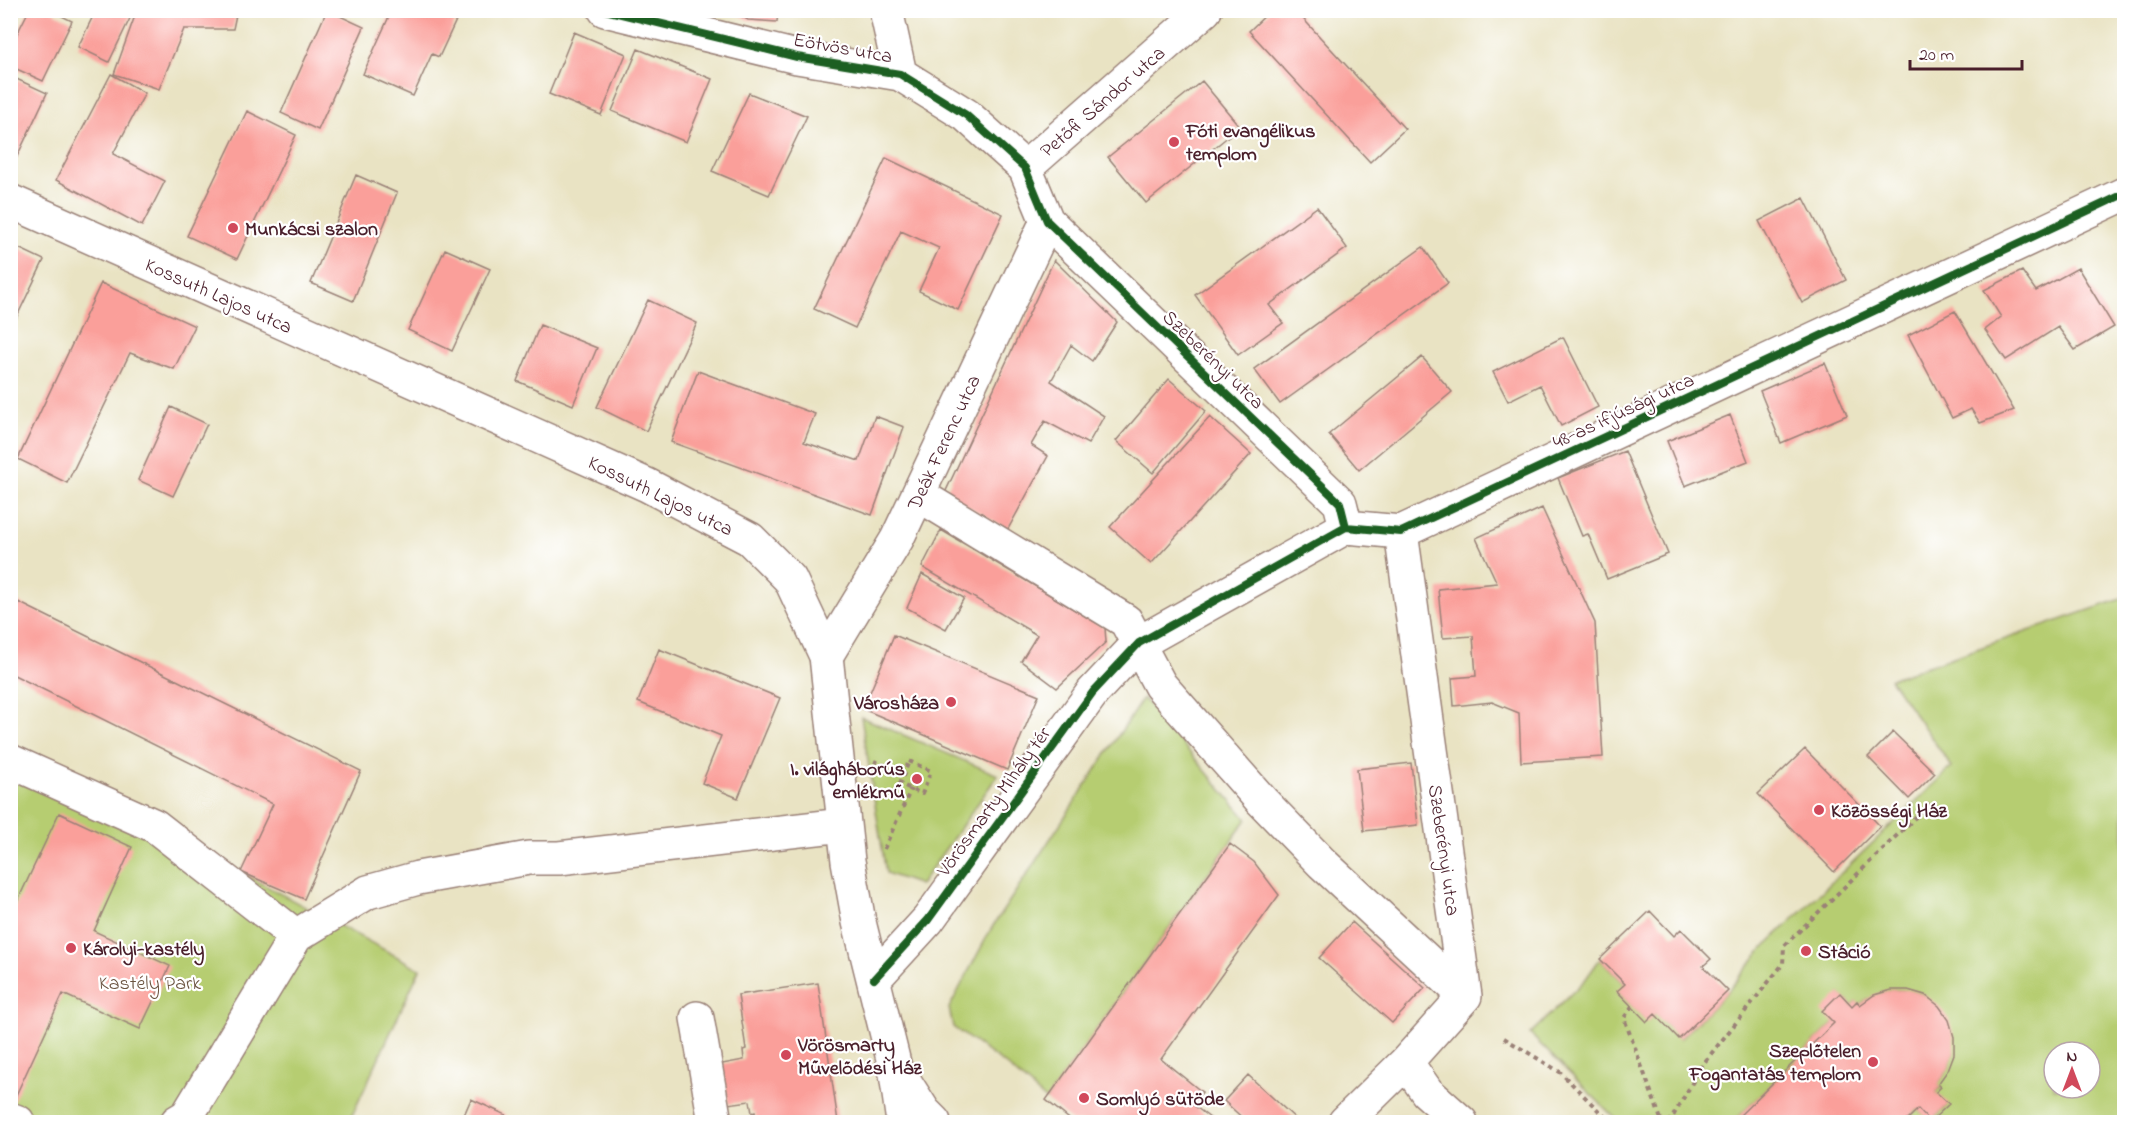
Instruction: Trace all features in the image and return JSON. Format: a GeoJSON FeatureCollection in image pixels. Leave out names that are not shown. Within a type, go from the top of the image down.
{"type":"FeatureCollection","features":[{"type":"Feature","properties":{"kind":"street","name":"Eötvös utca"},"geometry":{"type":"LineString","coordinates":[[605,10],[797,57],[900,74]]}},
{"type":"Feature","properties":{"kind":"street"},"geometry":{"type":"LineString","coordinates":[[886,10],[900,74],[966,114],[1025,168],[1047,220]]}},
{"type":"Feature","properties":{"kind":"street","name":"Petőfi Sándor utca"},"geometry":{"type":"LineString","coordinates":[[1025,168],[1205,10]]}},
{"type":"Feature","properties":{"kind":"street","name":"48-as ifjúsági utca"},"geometry":{"type":"LineString","coordinates":[[1401,532],[2124,194]]}},
{"type":"Feature","properties":{"kind":"street","name":"Kossuth Lajos utca"},"geometry":{"type":"LineString","coordinates":[[10,201],[647,485],[750,539],[790,579],[826,656],[843,825],[859,922],[895,1067],[903,1122]]}},
{"type":"Feature","properties":{"kind":"street","name":"Deák Ferenc utca"},"geometry":{"type":"LineString","coordinates":[[826,656],[897,538],[919,495],[1047,220]]}},
{"type":"Feature","properties":{"kind":"street","name":"Szeberényi utca"},"geometry":{"type":"LineString","coordinates":[[1047,220],[1340,503],[1346,527]]}},
{"type":"Feature","properties":{"kind":"street"},"geometry":{"type":"LineString","coordinates":[[919,495],[1126,621],[1160,685],[1262,801],[1323,863],[1466,996],[1406,1062],[1345,1122]]}},
{"type":"Feature","properties":{"kind":"street"},"geometry":{"type":"LineString","coordinates":[[1139,643],[1346,527],[1401,532]]}},
{"type":"Feature","properties":{"kind":"street","name":"Szeberényi utca"},"geometry":{"type":"LineString","coordinates":[[1401,532],[1466,996]]}},
{"type":"Feature","properties":{"kind":"street","name":"Vörösmarty Mihály tér"},"geometry":{"type":"LineString","coordinates":[[874,979],[928,920],[1093,692],[1139,643]]}},
{"type":"Feature","properties":{"kind":"street"},"geometry":{"type":"LineString","coordinates":[[10,760],[155,826],[296,936]]}},
{"type":"Feature","properties":{"kind":"street"},"geometry":{"type":"LineString","coordinates":[[184,1120],[296,936],[369,892],[418,878],[529,858],[558,858],[843,825]]}},
{"type":"Feature","properties":{"kind":"street"},"geometry":{"type":"LineString","coordinates":[[697,1018],[715,1122]]}},
{"type":"Feature","properties":{"kind":"street"},"geometry":{"type":"LineString","coordinates":[[1406,1062],[1427,1092],[1461,1122]]}},
{"type":"Feature","properties":{"kind":"street"},"geometry":{"type":"LineString","coordinates":[[895,1067],[924,1112],[934,1122]]}},
{"type":"Feature","properties":{"kind":"street"},"geometry":{"type":"LineString","coordinates":[[10,1119],[18,1122]]}},
{"type":"Feature","properties":{"kind":"path"},"geometry":{"type":"LineString","coordinates":[[873,760],[904,772]]}},
{"type":"Feature","properties":{"kind":"path"},"geometry":{"type":"LineString","coordinates":[[909,761],[931,771],[922,794],[900,784],[904,772],[909,761]]}},
{"type":"Feature","properties":{"kind":"path"},"geometry":{"type":"LineString","coordinates":[[884,850],[911,789]]}},
{"type":"Feature","properties":{"kind":"path"},"geometry":{"type":"LineString","coordinates":[[1667,1122],[1672,1118],[1703,1064],[1783,964],[1784,946],[1930,803]]}},
{"type":"Feature","properties":{"kind":"path"},"geometry":{"type":"LineString","coordinates":[[1632,1006],[1624,1018],[1662,1122]]}},
{"type":"Feature","properties":{"kind":"path"},"geometry":{"type":"LineString","coordinates":[[1504,1038],[1560,1072],[1610,1122]]}},
{"type":"Feature","properties":{"kind":"green space"},"geometry":{"type":"Polygon","coordinates":[[[2124,598],[2124,1122],[1931,1122],[1948,1105],[1936,1092],[1941,1088],[1938,1084],[1948,1070],[1954,1053],[1925,995],[1907,990],[1884,992],[1860,1005],[1857,1002],[1852,1006],[1840,994],[1834,1023],[1733,1122],[1619,1122],[1530,1034],[1585,980],[1600,959],[1625,984],[1618,992],[1647,1021],[1655,1014],[1680,1039],[1728,991],[1764,947],[1952,767],[1890,679],[2124,598]]]}},
{"type":"Feature","properties":{"kind":"green space"},"geometry":{"type":"Polygon","coordinates":[[[1143,698],[1247,819],[1046,1100],[1006,1065],[953,1027],[949,1008],[991,929],[1143,698]]]}},
{"type":"Feature","properties":{"kind":"green space"},"geometry":{"type":"Polygon","coordinates":[[[861,717],[998,775],[920,885],[886,873],[861,717]]]}},
{"type":"Feature","properties":{"kind":"green space","name":"Kastély Park"},"geometry":{"type":"Polygon","coordinates":[[[11,779],[155,826],[420,969],[349,1122],[11,1122],[11,779]]]}},
{"type":"Feature","properties":{"kind":"green space"},"geometry":{"type":"Polygon","coordinates":[[[1918,1109],[1931,1122],[1905,1122],[1918,1109]]]}},
{"type":"Feature","properties":{"kind":"building"},"geometry":{"type":"Polygon","coordinates":[[[29,10],[50,10],[72,21],[43,81],[10,66],[10,48],[29,10]]]}},
{"type":"Feature","properties":{"kind":"building"},"geometry":{"type":"Polygon","coordinates":[[[96,10],[134,10],[109,62],[78,47],[96,10]]]}},
{"type":"Feature","properties":{"kind":"building"},"geometry":{"type":"Polygon","coordinates":[[[137,10],[237,10],[233,29],[184,29],[159,89],[114,74],[137,10]]]}},
{"type":"Feature","properties":{"kind":"building"},"geometry":{"type":"Polygon","coordinates":[[[327,10],[364,27],[318,130],[281,113],[327,10]]]}},
{"type":"Feature","properties":{"kind":"building"},"geometry":{"type":"Polygon","coordinates":[[[392,10],[445,10],[458,16],[439,57],[432,54],[413,96],[363,74],[392,10]]]}},
{"type":"Feature","properties":{"kind":"building"},"geometry":{"type":"Polygon","coordinates":[[[730,10],[778,10],[777,22],[748,20],[730,10]]]}},
{"type":"Feature","properties":{"kind":"building"},"geometry":{"type":"Polygon","coordinates":[[[1271,10],[1295,10],[1405,129],[1370,162],[1249,31],[1271,10]]]}},
{"type":"Feature","properties":{"kind":"building"},"geometry":{"type":"Polygon","coordinates":[[[574,32],[626,54],[601,115],[549,94],[574,32]]]}},
{"type":"Feature","properties":{"kind":"building"},"geometry":{"type":"Polygon","coordinates":[[[638,49],[712,79],[686,142],[612,111],[638,49]]]}},
{"type":"Feature","properties":{"kind":"building"},"geometry":{"type":"Polygon","coordinates":[[[111,74],[145,93],[113,154],[165,181],[142,226],[56,180],[111,74]]]}},
{"type":"Feature","properties":{"kind":"building"},"geometry":{"type":"Polygon","coordinates":[[[10,76],[47,93],[13,165],[10,164],[10,76]]]}},
{"type":"Feature","properties":{"kind":"building","name":"Fóti evangélikus templom"},"geometry":{"type":"Polygon","coordinates":[[[1202,81],[1240,127],[1146,203],[1108,157],[1202,81]]]}},
{"type":"Feature","properties":{"kind":"building"},"geometry":{"type":"Polygon","coordinates":[[[749,93],[807,116],[769,195],[712,171],[749,93]]]}},
{"type":"Feature","properties":{"kind":"building"},"geometry":{"type":"Polygon","coordinates":[[[247,111],[296,135],[237,259],[187,236],[247,111]]]}},
{"type":"Feature","properties":{"kind":"building"},"geometry":{"type":"Polygon","coordinates":[[[886,158],[1003,214],[958,310],[919,291],[939,248],[901,231],[855,328],[814,309],[886,158]]]}},
{"type":"Feature","properties":{"kind":"building"},"geometry":{"type":"Polygon","coordinates":[[[356,175],[397,193],[353,301],[311,283],[356,175]]]}},
{"type":"Feature","properties":{"kind":"building"},"geometry":{"type":"Polygon","coordinates":[[[1804,198],[1846,280],[1802,303],[1759,221],[1804,198]]]}},
{"type":"Feature","properties":{"kind":"building"},"geometry":{"type":"Polygon","coordinates":[[[1317,207],[1347,248],[1269,305],[1283,323],[1238,355],[1195,295],[1317,207]]]}},
{"type":"Feature","properties":{"kind":"building"},"geometry":{"type":"Polygon","coordinates":[[[10,244],[44,260],[10,331],[10,244]]]}},
{"type":"Feature","properties":{"kind":"building"},"geometry":{"type":"Polygon","coordinates":[[[1423,247],[1448,283],[1280,404],[1254,369],[1423,247]]]}},
{"type":"Feature","properties":{"kind":"building"},"geometry":{"type":"Polygon","coordinates":[[[445,249],[490,269],[452,351],[408,330],[445,249]]]}},
{"type":"Feature","properties":{"kind":"building"},"geometry":{"type":"Polygon","coordinates":[[[1054,260],[1117,322],[1092,361],[1071,345],[1051,381],[1104,416],[1088,444],[1045,421],[1031,445],[1048,456],[1008,529],[945,493],[1054,260]]]}},
{"type":"Feature","properties":{"kind":"building"},"geometry":{"type":"Polygon","coordinates":[[[2078,268],[2114,327],[2075,350],[2058,327],[2006,360],[1985,330],[2001,317],[1984,290],[2022,271],[2036,291],[2078,268]]]}},
{"type":"Feature","properties":{"kind":"building"},"geometry":{"type":"Polygon","coordinates":[[[101,283],[195,326],[174,369],[130,353],[67,483],[18,459],[101,283]]]}},
{"type":"Feature","properties":{"kind":"building"},"geometry":{"type":"Polygon","coordinates":[[[648,300],[697,323],[646,431],[597,407],[648,300]]]}},
{"type":"Feature","properties":{"kind":"building"},"geometry":{"type":"Polygon","coordinates":[[[1955,311],[2014,410],[1980,423],[1971,409],[1952,418],[1908,335],[1955,311]]]}},
{"type":"Feature","properties":{"kind":"building"},"geometry":{"type":"Polygon","coordinates":[[[540,325],[597,348],[573,405],[517,381],[540,325]]]}},
{"type":"Feature","properties":{"kind":"building"},"geometry":{"type":"Polygon","coordinates":[[[1563,337],[1598,407],[1561,426],[1540,385],[1508,401],[1493,372],[1563,337]]]}},
{"type":"Feature","properties":{"kind":"building"},"geometry":{"type":"Polygon","coordinates":[[[1422,357],[1452,392],[1359,470],[1329,434],[1422,357]]]}},
{"type":"Feature","properties":{"kind":"building"},"geometry":{"type":"Polygon","coordinates":[[[1825,363],[1847,415],[1781,443],[1760,391],[1825,363]]]}},
{"type":"Feature","properties":{"kind":"building"},"geometry":{"type":"Polygon","coordinates":[[[698,371],[815,414],[804,442],[859,461],[875,416],[904,427],[872,515],[671,442],[698,371]]]}},
{"type":"Feature","properties":{"kind":"building"},"geometry":{"type":"Polygon","coordinates":[[[1169,379],[1206,411],[1153,473],[1116,441],[1169,379]]]}},
{"type":"Feature","properties":{"kind":"building"},"geometry":{"type":"Polygon","coordinates":[[[171,407],[207,424],[173,496],[138,480],[171,407]]]}},
{"type":"Feature","properties":{"kind":"building"},"geometry":{"type":"Polygon","coordinates":[[[1730,415],[1748,461],[1685,486],[1667,441],[1730,415]]]}},
{"type":"Feature","properties":{"kind":"building"},"geometry":{"type":"Polygon","coordinates":[[[1210,417],[1251,454],[1151,564],[1110,527],[1210,417]]]}},
{"type":"Feature","properties":{"kind":"building"},"geometry":{"type":"Polygon","coordinates":[[[1625,451],[1668,554],[1607,579],[1588,534],[1582,536],[1558,478],[1625,451]]]}},
{"type":"Feature","properties":{"kind":"building"},"geometry":{"type":"Polygon","coordinates":[[[1542,508],[1595,623],[1603,757],[1521,762],[1519,713],[1492,702],[1454,706],[1452,678],[1476,676],[1473,636],[1443,638],[1438,589],[1497,583],[1476,538],[1542,508]]]}},
{"type":"Feature","properties":{"kind":"building"},"geometry":{"type":"Polygon","coordinates":[[[941,530],[1105,628],[1106,642],[1057,688],[1021,661],[1037,635],[922,567],[941,530]]]}},
{"type":"Feature","properties":{"kind":"building"},"geometry":{"type":"Polygon","coordinates":[[[922,574],[964,598],[946,629],[907,608],[922,574]]]}},
{"type":"Feature","properties":{"kind":"building"},"geometry":{"type":"Polygon","coordinates":[[[10,598],[361,771],[304,899],[241,872],[273,804],[10,673],[10,598]]]}},
{"type":"Feature","properties":{"kind":"building","name":"Városháza"},"geometry":{"type":"Polygon","coordinates":[[[894,635],[1039,695],[1007,770],[863,709],[894,635]]]}},
{"type":"Feature","properties":{"kind":"building"},"geometry":{"type":"Polygon","coordinates":[[[659,649],[780,698],[738,798],[702,783],[721,736],[638,702],[659,649]]]}},
{"type":"Feature","properties":{"kind":"building"},"geometry":{"type":"Polygon","coordinates":[[[1893,732],[1935,773],[1909,799],[1868,757],[1893,732]]]}},
{"type":"Feature","properties":{"kind":"building","name":"Közösségi Ház"},"geometry":{"type":"Polygon","coordinates":[[[1805,749],[1880,826],[1834,872],[1758,794],[1805,749]]]}},
{"type":"Feature","properties":{"kind":"building"},"geometry":{"type":"Polygon","coordinates":[[[1411,763],[1418,825],[1364,831],[1357,769],[1411,763]]]}},
{"type":"Feature","properties":{"kind":"building","name":"Károlyi-kastély"},"geometry":{"type":"Polygon","coordinates":[[[59,813],[132,847],[94,931],[170,966],[140,1029],[63,994],[10,1108],[10,917],[59,813]]]}},
{"type":"Feature","properties":{"kind":"building"},"geometry":{"type":"Polygon","coordinates":[[[1230,844],[1254,862],[1279,895],[1161,1059],[1202,1092],[1192,1104],[1215,1122],[1073,1122],[1046,1100],[1230,844]]]}},
{"type":"Feature","properties":{"kind":"building"},"geometry":{"type":"Polygon","coordinates":[[[1650,911],[1674,936],[1681,929],[1711,959],[1703,966],[1728,991],[1679,1039],[1655,1014],[1647,1022],[1617,991],[1625,984],[1600,959],[1650,911]]]}},
{"type":"Feature","properties":{"kind":"building"},"geometry":{"type":"Polygon","coordinates":[[[1352,922],[1425,988],[1392,1023],[1319,958],[1352,922]]]}},
{"type":"Feature","properties":{"kind":"building","name":"Vörösmarty Művelődési Ház"},"geometry":{"type":"Polygon","coordinates":[[[818,983],[838,1122],[757,1122],[755,1112],[752,1113],[750,1101],[728,1104],[722,1064],[744,1060],[743,1050],[746,1049],[738,995],[818,983]]]}},
{"type":"Feature","properties":{"kind":"building","name":"Szeplőtelen Fogantatás templom"},"geometry":{"type":"Polygon","coordinates":[[[1891,990],[1908,990],[1925,995],[1939,1006],[1949,1020],[1954,1037],[1954,1054],[1948,1070],[1938,1084],[1941,1087],[1936,1092],[1949,1104],[1930,1122],[1918,1109],[1905,1122],[1733,1122],[1834,1023],[1822,1011],[1840,993],[1852,1006],[1857,1001],[1860,1005],[1874,995],[1891,990]]]}},
{"type":"Feature","properties":{"kind":"building"},"geometry":{"type":"Polygon","coordinates":[[[1248,1075],[1299,1122],[1247,1122],[1224,1101],[1248,1075]]]}},
{"type":"Feature","properties":{"kind":"building"},"geometry":{"type":"Polygon","coordinates":[[[471,1099],[506,1115],[503,1122],[461,1122],[471,1099]]]}},
{"type":"Feature","properties":{"kind":"cycle path"},"geometry":{"type":"LineString","coordinates":[[605,10],[797,57],[900,74],[966,115],[1025,168],[1047,221],[1340,503],[1346,527]]}},
{"type":"Feature","properties":{"kind":"cycle path"},"geometry":{"type":"LineString","coordinates":[[874,979],[928,920],[1093,692],[1139,643],[1346,527],[1401,532],[2124,194]]}},
{"type":"Feature","properties":{"kind":"place","name":"Fóti evangélikus templom"},"geometry":{"type":"Point","coordinates":[1174,142]}},
{"type":"Feature","properties":{"kind":"place","name":"Munkácsi szalon"},"geometry":{"type":"Point","coordinates":[233,228]}},
{"type":"Feature","properties":{"kind":"place","name":"Városháza"},"geometry":{"type":"Point","coordinates":[951,702]}},
{"type":"Feature","properties":{"kind":"place","name":"I. világháborús emlékmű"},"geometry":{"type":"Point","coordinates":[917,779]}},
{"type":"Feature","properties":{"kind":"place","name":"Közösségi Ház"},"geometry":{"type":"Point","coordinates":[1819,810]}},
{"type":"Feature","properties":{"kind":"place","name":"Károlyi-kastély"},"geometry":{"type":"Point","coordinates":[71,948]}},
{"type":"Feature","properties":{"kind":"place","name":"Stáció"},"geometry":{"type":"Point","coordinates":[1806,951]}},
{"type":"Feature","properties":{"kind":"place","name":"Vörösmarty Művelődési Ház"},"geometry":{"type":"Point","coordinates":[786,1055]}},
{"type":"Feature","properties":{"kind":"place","name":"Szeplőtelen Fogantatás templom"},"geometry":{"type":"Point","coordinates":[1873,1062]}},
{"type":"Feature","properties":{"kind":"place","name":"Somlyó sütöde"},"geometry":{"type":"Point","coordinates":[1084,1098]}}]}
